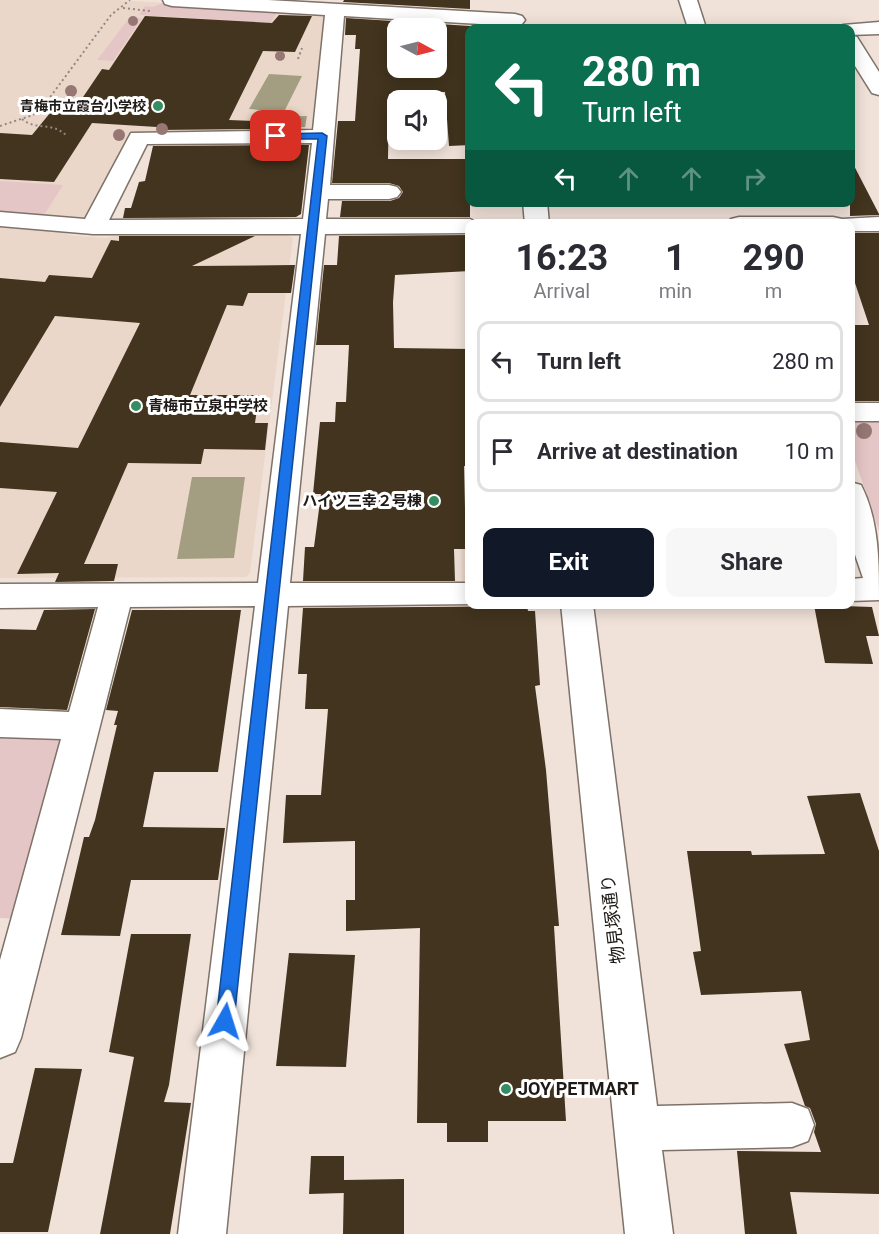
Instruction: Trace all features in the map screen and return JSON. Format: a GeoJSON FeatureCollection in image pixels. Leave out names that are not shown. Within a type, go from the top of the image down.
{"type":"FeatureCollection","features":[{"type":"Feature","properties":{"kind":"street"},"geometry":{"type":"LineString","coordinates":[[172,0],[335,10],[443,8],[516,24],[512,0]]}},
{"type":"Feature","properties":{"kind":"street"},"geometry":{"type":"LineString","coordinates":[[688,0],[696,24]]}},
{"type":"Feature","properties":{"kind":"street"},"geometry":{"type":"LineString","coordinates":[[201,1234],[335,10]]}},
{"type":"Feature","properties":{"kind":"street"},"geometry":{"type":"LineString","coordinates":[[855,28],[879,28]]}},
{"type":"Feature","properties":{"kind":"street"},"geometry":{"type":"LineString","coordinates":[[855,49],[879,90]]}},
{"type":"Feature","properties":{"kind":"street"},"geometry":{"type":"LineString","coordinates":[[93,227],[139,138],[322,136]]}},
{"type":"Feature","properties":{"kind":"street"},"geometry":{"type":"LineString","coordinates":[[316,192],[389,192]]}},
{"type":"Feature","properties":{"kind":"street"},"geometry":{"type":"LineString","coordinates":[[0,219],[93,227],[465,226]]}},
{"type":"Feature","properties":{"kind":"street"},"geometry":{"type":"LineString","coordinates":[[855,224],[879,224]]}},
{"type":"Feature","properties":{"kind":"street"},"geometry":{"type":"LineString","coordinates":[[855,412],[879,412]]}},
{"type":"Feature","properties":{"kind":"street"},"geometry":{"type":"LineString","coordinates":[[855,507],[879,578]]}},
{"type":"Feature","properties":{"kind":"street"},"geometry":{"type":"LineString","coordinates":[[855,590],[879,590]]}},
{"type":"Feature","properties":{"kind":"street"},"geometry":{"type":"LineString","coordinates":[[0,596],[465,594]]}},
{"type":"Feature","properties":{"kind":"street"},"geometry":{"type":"LineString","coordinates":[[0,1038],[117,596]]}},
{"type":"Feature","properties":{"kind":"street","name":"物見塚通り"},"geometry":{"type":"LineString","coordinates":[[579,609],[649,1234]]}},
{"type":"Feature","properties":{"kind":"street"},"geometry":{"type":"LineString","coordinates":[[0,723],[83,726]]}},
{"type":"Feature","properties":{"kind":"street"},"geometry":{"type":"LineString","coordinates":[[637,1128],[792,1125]]}},
{"type":"Feature","properties":{"kind":"path"},"geometry":{"type":"LineString","coordinates":[[0,126],[22,119],[42,108],[111,15],[130,0]]}},
{"type":"Feature","properties":{"kind":"path"},"geometry":{"type":"LineString","coordinates":[[22,119],[28,124],[57,127],[62,134],[66,135]]}},
{"type":"Feature","properties":{"kind":"shaded area","name":"青梅市立霞台小学校"},"geometry":{"type":"Polygon","coordinates":[[[0,0],[117,0],[322,12],[327,15],[314,128],[306,131],[132,133],[88,216],[79,219],[0,213],[0,0]]]}},
{"type":"Feature","properties":{"kind":"shaded area"},"geometry":{"type":"Polygon","coordinates":[[[163,3],[278,9],[271,23],[139,15],[145,6],[153,7],[163,3]]]}},
{"type":"Feature","properties":{"kind":"shaded area"},"geometry":{"type":"Polygon","coordinates":[[[130,17],[142,18],[113,61],[97,60],[130,17]]]}},
{"type":"Feature","properties":{"kind":"shaded area"},"geometry":{"type":"Polygon","coordinates":[[[269,74],[302,76],[284,112],[249,109],[269,74]]]}},
{"type":"Feature","properties":{"kind":"shaded area"},"geometry":{"type":"Polygon","coordinates":[[[307,116],[305,127],[269,128],[270,117],[307,116]]]}},
{"type":"Feature","properties":{"kind":"shaded area"},"geometry":{"type":"Polygon","coordinates":[[[0,181],[63,185],[44,215],[0,212],[0,181]]]}},
{"type":"Feature","properties":{"kind":"shaded area","name":"青梅市立泉中学校"},"geometry":{"type":"Polygon","coordinates":[[[0,225],[64,230],[68,235],[105,238],[117,236],[288,235],[293,238],[250,573],[246,577],[0,578],[0,225]]]}},
{"type":"Feature","properties":{"kind":"shaded area"},"geometry":{"type":"Polygon","coordinates":[[[855,417],[879,417],[879,531],[855,461],[855,417]]]}},
{"type":"Feature","properties":{"kind":"shaded area"},"geometry":{"type":"Polygon","coordinates":[[[192,477],[245,477],[234,558],[177,559],[192,477]]]}},
{"type":"Feature","properties":{"kind":"shaded area"},"geometry":{"type":"Polygon","coordinates":[[[461,533],[465,533],[465,584],[462,584],[461,533]]]}},
{"type":"Feature","properties":{"kind":"shaded area"},"geometry":{"type":"Polygon","coordinates":[[[0,732],[58,735],[67,745],[20,919],[0,918],[0,732]]]}},
{"type":"Feature","properties":{"kind":"building"},"geometry":{"type":"Polygon","coordinates":[[[344,0],[470,0],[470,9],[343,2],[344,0]]]}},
{"type":"Feature","properties":{"kind":"building"},"geometry":{"type":"Polygon","coordinates":[[[279,15],[312,16],[295,52],[263,51],[229,120],[254,121],[254,129],[157,130],[157,127],[92,123],[54,182],[0,179],[0,133],[32,135],[59,102],[79,103],[102,69],[109,70],[145,16],[272,23],[279,15]]]}},
{"type":"Feature","properties":{"kind":"building"},"geometry":{"type":"Polygon","coordinates":[[[346,18],[387,21],[387,78],[447,78],[447,25],[465,26],[465,145],[449,146],[447,90],[387,90],[387,150],[388,159],[465,159],[465,207],[470,207],[470,217],[340,217],[342,201],[390,201],[399,198],[403,192],[399,186],[389,183],[332,183],[338,121],[355,121],[360,49],[355,49],[356,35],[345,35],[346,18]]]}},
{"type":"Feature","properties":{"kind":"building"},"geometry":{"type":"Polygon","coordinates":[[[309,145],[301,214],[296,217],[123,218],[125,208],[131,208],[139,182],[145,181],[153,146],[309,145]]]}},
{"type":"Feature","properties":{"kind":"building"},"geometry":{"type":"Polygon","coordinates":[[[855,168],[879,215],[850,216],[850,207],[855,207],[855,168]]]}},
{"type":"Feature","properties":{"kind":"building"},"geometry":{"type":"Polygon","coordinates":[[[855,233],[879,233],[879,401],[855,401],[855,325],[869,325],[855,283],[855,233]]]}},
{"type":"Feature","properties":{"kind":"building"},"geometry":{"type":"Polygon","coordinates":[[[465,235],[465,271],[395,275],[393,302],[394,348],[465,349],[465,549],[454,549],[455,581],[303,581],[305,547],[314,547],[321,494],[313,494],[320,422],[335,422],[336,402],[346,402],[349,345],[316,345],[324,265],[337,265],[339,236],[465,235]]]}},
{"type":"Feature","properties":{"kind":"building"},"geometry":{"type":"Polygon","coordinates":[[[119,236],[255,236],[192,266],[295,265],[291,293],[248,293],[243,306],[227,305],[190,395],[259,395],[255,423],[268,423],[265,450],[204,449],[201,464],[128,463],[84,564],[118,564],[114,581],[55,582],[59,573],[17,574],[57,492],[0,488],[0,442],[78,448],[140,323],[55,316],[0,407],[0,278],[45,282],[49,275],[92,278],[111,240],[119,241],[119,236]]]}},
{"type":"Feature","properties":{"kind":"building"},"geometry":{"type":"Polygon","coordinates":[[[465,607],[465,609],[535,611],[540,685],[535,686],[546,770],[559,926],[554,926],[566,1121],[488,1121],[488,1142],[447,1142],[447,1123],[417,1123],[420,928],[346,931],[346,900],[355,900],[355,841],[283,843],[286,795],[321,795],[328,709],[305,709],[307,674],[298,674],[303,608],[465,607]]]}},
{"type":"Feature","properties":{"kind":"building"},"geometry":{"type":"Polygon","coordinates":[[[872,607],[879,636],[866,636],[873,664],[825,663],[815,609],[872,607]]]}},
{"type":"Feature","properties":{"kind":"building"},"geometry":{"type":"Polygon","coordinates":[[[95,609],[67,710],[0,707],[0,629],[36,630],[44,610],[95,609]]]}},
{"type":"Feature","properties":{"kind":"building"},"geometry":{"type":"Polygon","coordinates":[[[132,610],[241,610],[218,772],[154,772],[143,827],[225,828],[218,880],[131,880],[120,936],[61,935],[84,837],[89,837],[95,820],[117,725],[114,725],[118,711],[106,710],[132,610]]]}},
{"type":"Feature","properties":{"kind":"building"},"geometry":{"type":"Polygon","coordinates":[[[860,793],[879,851],[879,1194],[790,1192],[797,1234],[745,1234],[737,1151],[821,1152],[814,1132],[816,1124],[810,1108],[805,1106],[784,1044],[810,1040],[801,991],[701,995],[693,952],[701,951],[687,851],[751,851],[752,855],[825,854],[807,796],[860,793]]]}},
{"type":"Feature","properties":{"kind":"building"},"geometry":{"type":"Polygon","coordinates":[[[131,934],[191,934],[169,1085],[164,1102],[191,1103],[170,1234],[100,1234],[134,1057],[109,1052],[131,934]]]}},
{"type":"Feature","properties":{"kind":"building"},"geometry":{"type":"Polygon","coordinates":[[[289,953],[355,955],[346,1067],[276,1066],[289,953]]]}},
{"type":"Feature","properties":{"kind":"building"},"geometry":{"type":"Polygon","coordinates":[[[35,1068],[82,1069],[48,1232],[0,1232],[0,1163],[13,1163],[35,1068]]]}},
{"type":"Feature","properties":{"kind":"building"},"geometry":{"type":"Polygon","coordinates":[[[311,1156],[344,1156],[344,1193],[309,1194],[311,1156]]]}},
{"type":"Feature","properties":{"kind":"building"},"geometry":{"type":"Polygon","coordinates":[[[404,1179],[404,1234],[343,1234],[344,1180],[404,1179]]]}},
{"type":"Feature","properties":{"kind":"place","name":"青梅市立霞台小学校"},"geometry":{"type":"Point","coordinates":[158,106]}},
{"type":"Feature","properties":{"kind":"place","name":"青梅市立泉中学校"},"geometry":{"type":"Point","coordinates":[136,406]}},
{"type":"Feature","properties":{"kind":"place","name":"ハイツ三幸２号棟"},"geometry":{"type":"Point","coordinates":[434,501]}},
{"type":"Feature","properties":{"kind":"place","name":"JOY PETMART"},"geometry":{"type":"Point","coordinates":[506,1089]}},
{"type":"Feature","properties":{"kind":"route"},"geometry":{"type":"LineString","coordinates":[[225,1021],[322,136],[276,136]]}}]}
